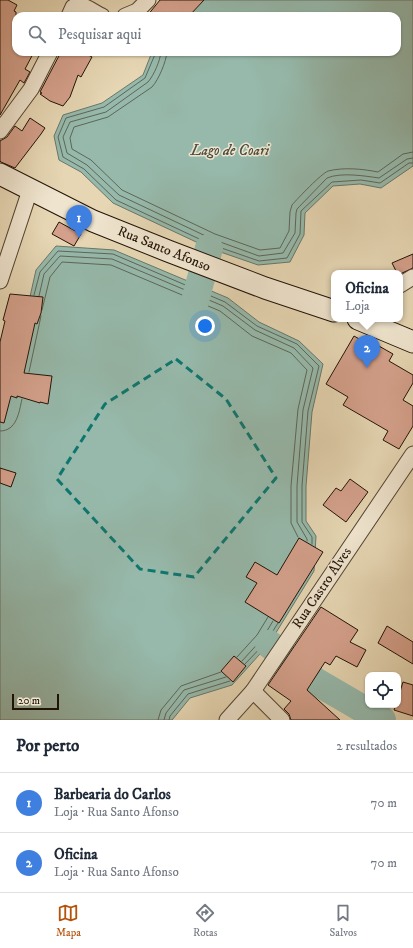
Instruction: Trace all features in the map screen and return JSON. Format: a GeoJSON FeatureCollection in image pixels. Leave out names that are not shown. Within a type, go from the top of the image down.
{"type":"FeatureCollection","features":[{"type":"Feature","properties":{"kind":"main road","name":"Rua Santo Afonso"},"geometry":{"type":"LineString","coordinates":[[0,174],[93,221],[168,252],[265,288],[331,310]]}},
{"type":"Feature","properties":{"kind":"main road"},"geometry":{"type":"LineString","coordinates":[[367,322],[413,342]]}},
{"type":"Feature","properties":{"kind":"street"},"geometry":{"type":"LineString","coordinates":[[135,12],[148,0]]}},
{"type":"Feature","properties":{"kind":"street"},"geometry":{"type":"LineString","coordinates":[[71,12],[73,7],[78,5],[83,5],[93,12]]}},
{"type":"Feature","properties":{"kind":"street"},"geometry":{"type":"LineString","coordinates":[[0,132],[31,89],[48,56]]}},
{"type":"Feature","properties":{"kind":"street"},"geometry":{"type":"LineString","coordinates":[[0,281],[30,190]]}},
{"type":"Feature","properties":{"kind":"street"},"geometry":{"type":"LineString","coordinates":[[403,283],[413,277]]}},
{"type":"Feature","properties":{"kind":"street","name":"Rua Castro Alves"},"geometry":{"type":"LineString","coordinates":[[227,720],[253,691],[412,459]]}},
{"type":"Feature","properties":{"kind":"street"},"geometry":{"type":"LineString","coordinates":[[253,691],[282,720]]}},
{"type":"Feature","properties":{"kind":"highlighted area"},"geometry":{"type":"Polygon","coordinates":[[[176,359],[226,399],[276,478],[194,577],[140,569],[57,479],[105,404],[176,359]]]}},
{"type":"Feature","properties":{"kind":"water","name":"Lago de Coari"},"geometry":{"type":"Polygon","coordinates":[[[175,0],[413,0],[413,166],[381,188],[360,184],[333,186],[305,213],[304,235],[290,262],[258,265],[209,248],[113,203],[81,172],[59,160],[54,136],[63,115],[102,103],[143,75],[150,56],[401,56],[401,12],[170,12],[175,0]]]}},
{"type":"Feature","properties":{"kind":"water"},"geometry":{"type":"Polygon","coordinates":[[[56,246],[114,250],[228,298],[259,322],[299,341],[323,364],[312,412],[306,486],[306,521],[316,536],[314,571],[269,644],[232,685],[190,698],[172,720],[0,720],[0,423],[9,390],[36,270],[56,246]]]}},
{"type":"Feature","properties":{"kind":"building"},"geometry":{"type":"Polygon","coordinates":[[[0,0],[8,0],[17,5],[14,11],[16,12],[12,12],[12,56],[32,56],[25,69],[30,72],[24,83],[20,80],[0,115],[0,0]]]}},
{"type":"Feature","properties":{"kind":"building"},"geometry":{"type":"Polygon","coordinates":[[[160,0],[204,0],[193,12],[150,12],[160,0]]]}},
{"type":"Feature","properties":{"kind":"building"},"geometry":{"type":"Polygon","coordinates":[[[59,56],[92,57],[81,77],[78,75],[70,97],[63,106],[50,101],[40,94],[42,93],[40,92],[59,56]]]}},
{"type":"Feature","properties":{"kind":"building"},"geometry":{"type":"Polygon","coordinates":[[[30,118],[45,128],[15,168],[1,162],[0,141],[7,137],[15,126],[22,131],[30,118]]]}},
{"type":"Feature","properties":{"kind":"building"},"geometry":{"type":"Polygon","coordinates":[[[59,222],[81,234],[74,246],[52,234],[59,222]]]}},
{"type":"Feature","properties":{"kind":"building"},"geometry":{"type":"Polygon","coordinates":[[[413,254],[413,268],[403,273],[403,270],[396,270],[392,263],[413,254]]]}},
{"type":"Feature","properties":{"kind":"building"},"geometry":{"type":"Polygon","coordinates":[[[10,294],[43,297],[41,313],[37,324],[35,323],[24,373],[52,376],[48,404],[17,396],[17,398],[11,396],[4,423],[0,422],[0,342],[5,321],[3,320],[10,294]]]}},
{"type":"Feature","properties":{"kind":"building"},"geometry":{"type":"Polygon","coordinates":[[[354,336],[368,344],[370,341],[393,354],[389,361],[413,375],[413,383],[403,400],[413,406],[413,426],[399,449],[383,440],[388,431],[343,405],[348,397],[326,384],[354,336]]]}},
{"type":"Feature","properties":{"kind":"building"},"geometry":{"type":"Polygon","coordinates":[[[0,468],[16,473],[11,487],[0,483],[0,468]]]}},
{"type":"Feature","properties":{"kind":"building"},"geometry":{"type":"Polygon","coordinates":[[[350,479],[368,492],[346,522],[323,505],[336,488],[341,491],[350,479]]]}},
{"type":"Feature","properties":{"kind":"building"},"geometry":{"type":"Polygon","coordinates":[[[299,538],[323,552],[279,623],[245,602],[257,583],[246,577],[255,562],[277,575],[299,538]]]}},
{"type":"Feature","properties":{"kind":"building"},"geometry":{"type":"Polygon","coordinates":[[[321,607],[358,630],[350,642],[366,650],[357,667],[336,656],[330,665],[325,662],[307,690],[340,720],[291,720],[289,714],[284,709],[291,701],[268,685],[321,607]]]}},
{"type":"Feature","properties":{"kind":"building"},"geometry":{"type":"Polygon","coordinates":[[[387,626],[413,642],[413,664],[378,643],[387,626]]]}},
{"type":"Feature","properties":{"kind":"building"},"geometry":{"type":"Polygon","coordinates":[[[234,656],[246,666],[233,682],[221,671],[234,656]]]}},
{"type":"Feature","properties":{"kind":"building"},"geometry":{"type":"Polygon","coordinates":[[[403,682],[413,685],[413,716],[394,710],[395,708],[401,708],[401,688],[403,682]]]}},
{"type":"Feature","properties":{"kind":"waterway"},"geometry":{"type":"LineString","coordinates":[[189,324],[209,248]]}},
{"type":"Feature","properties":{"kind":"waterway"},"geometry":{"type":"LineString","coordinates":[[269,644],[315,681],[382,720]]}},
{"type":"Feature","properties":{"kind":"place","name":"Barbearia do Carlos"},"geometry":{"type":"Point","coordinates":[79,238]}},
{"type":"Feature","properties":{"kind":"place","name":"Oficina"},"geometry":{"type":"Point","coordinates":[367,368]}}]}
